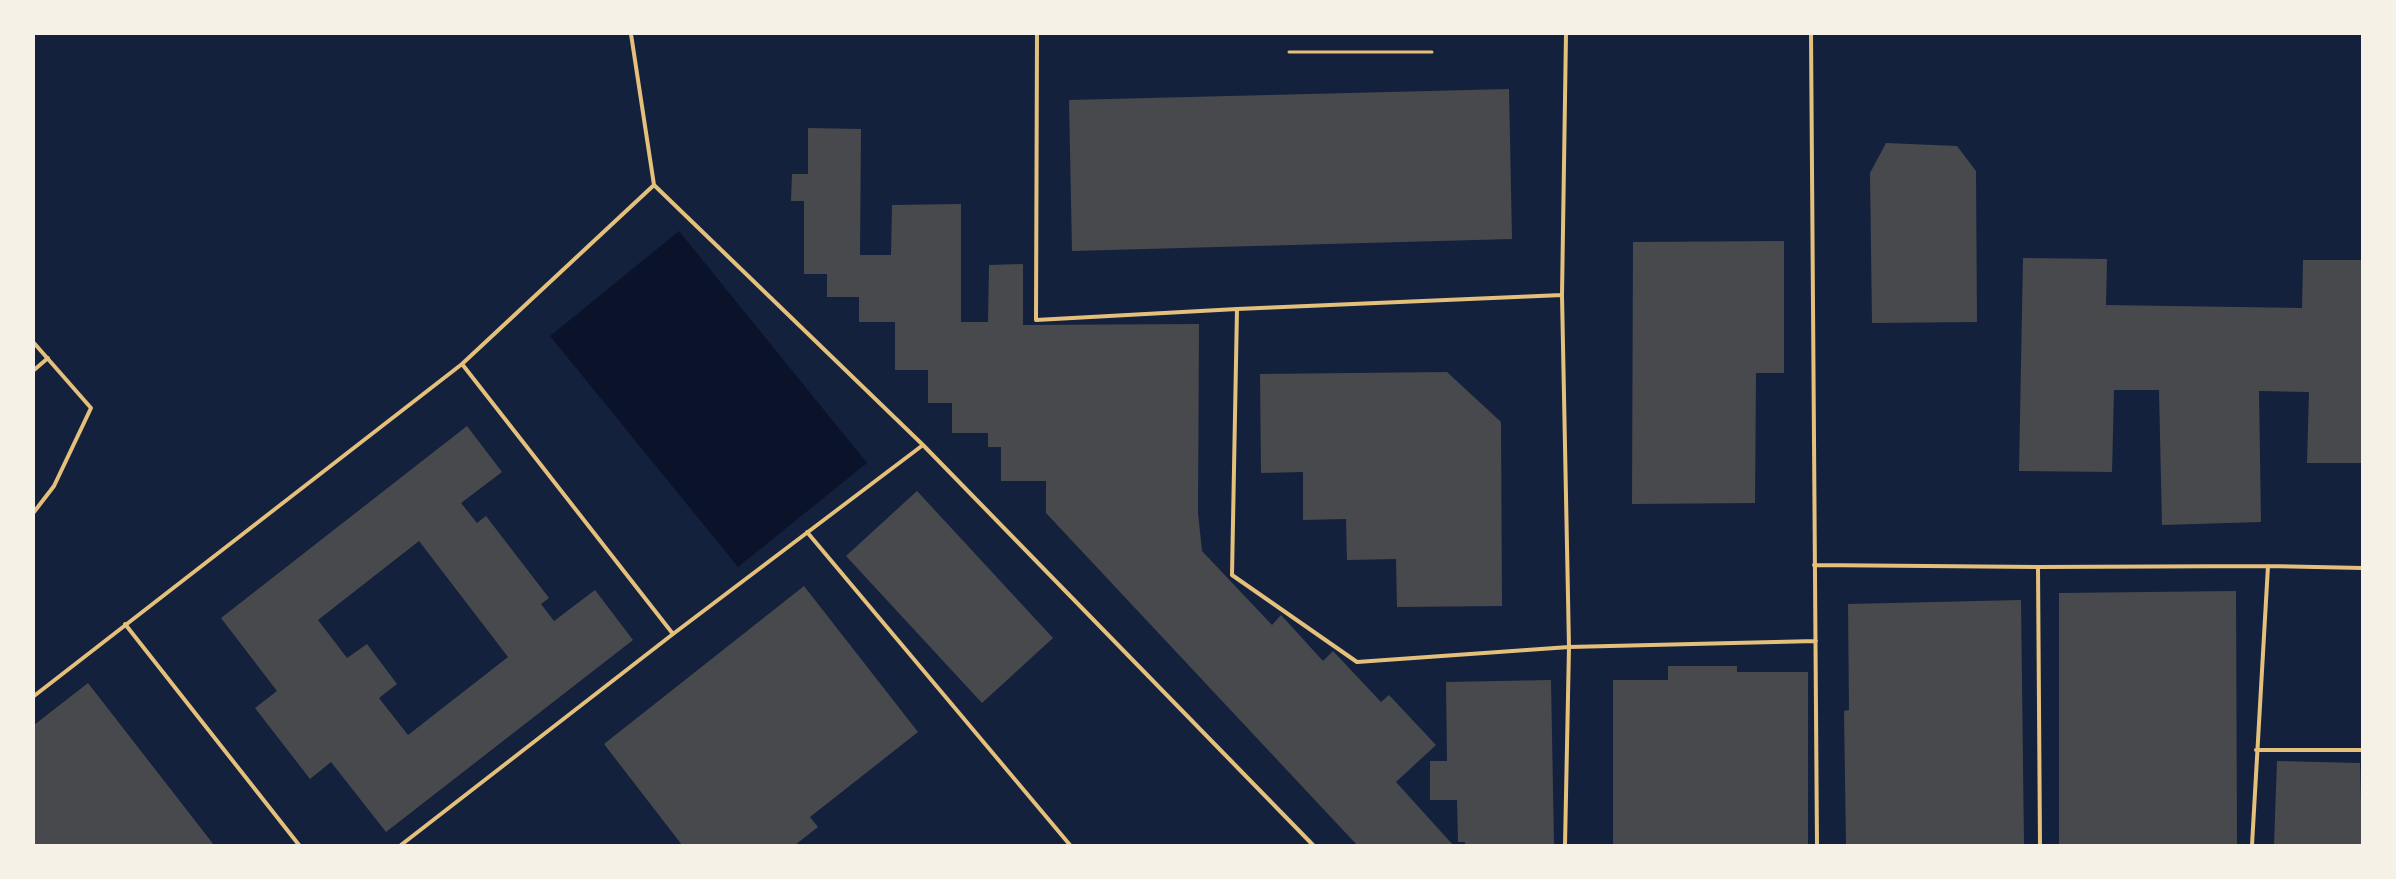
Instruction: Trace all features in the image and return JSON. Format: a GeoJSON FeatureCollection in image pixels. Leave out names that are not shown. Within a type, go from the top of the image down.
{"type":"FeatureCollection","features":[{"type":"Feature","properties":{"kind":"lane"},"geometry":{"type":"LineString","coordinates":[[632,34],[654,185],[923,445],[1313,845]]}},
{"type":"Feature","properties":{"kind":"lane"},"geometry":{"type":"LineString","coordinates":[[1037,34],[1036,320],[1237,309],[1562,296]]}},
{"type":"Feature","properties":{"kind":"lane"},"geometry":{"type":"LineString","coordinates":[[1565,845],[1569,647],[1562,296],[1566,34]]}},
{"type":"Feature","properties":{"kind":"lane"},"geometry":{"type":"LineString","coordinates":[[1812,34],[1817,845]]}},
{"type":"Feature","properties":{"kind":"lane"},"geometry":{"type":"LineString","coordinates":[[34,696],[462,364],[654,185]]}},
{"type":"Feature","properties":{"kind":"lane"},"geometry":{"type":"LineString","coordinates":[[1237,309],[1232,575],[1357,662],[1569,647],[1816,641]]}},
{"type":"Feature","properties":{"kind":"lane"},"geometry":{"type":"LineString","coordinates":[[34,342],[91,408],[54,486],[34,512]]}},
{"type":"Feature","properties":{"kind":"lane"},"geometry":{"type":"LineString","coordinates":[[34,370],[48,358]]}},
{"type":"Feature","properties":{"kind":"lane"},"geometry":{"type":"LineString","coordinates":[[462,364],[672,634]]}},
{"type":"Feature","properties":{"kind":"lane"},"geometry":{"type":"LineString","coordinates":[[401,845],[672,634],[923,445]]}},
{"type":"Feature","properties":{"kind":"lane"},"geometry":{"type":"LineString","coordinates":[[807,532],[1070,845]]}},
{"type":"Feature","properties":{"kind":"lane"},"geometry":{"type":"LineString","coordinates":[[1814,565],[2362,568]]}},
{"type":"Feature","properties":{"kind":"lane"},"geometry":{"type":"LineString","coordinates":[[2252,845],[2268,566]]}},
{"type":"Feature","properties":{"kind":"lane"},"geometry":{"type":"LineString","coordinates":[[2038,567],[2040,845]]}},
{"type":"Feature","properties":{"kind":"lane"},"geometry":{"type":"LineString","coordinates":[[125,624],[299,845]]}},
{"type":"Feature","properties":{"kind":"lane"},"geometry":{"type":"LineString","coordinates":[[2256,750],[2362,750]]}},
{"type":"Feature","properties":{"kind":"path"},"geometry":{"type":"LineString","coordinates":[[1289,52],[1432,52]]}},
{"type":"Feature","properties":{"kind":"water"},"geometry":{"type":"Polygon","coordinates":[[[679,231],[867,463],[738,567],[550,336],[679,231]]]}},
{"type":"Feature","properties":{"kind":"building"},"geometry":{"type":"Polygon","coordinates":[[[1509,89],[1512,239],[1072,251],[1069,100],[1509,89]]]}},
{"type":"Feature","properties":{"kind":"building"},"geometry":{"type":"Polygon","coordinates":[[[808,128],[861,129],[860,255],[891,255],[892,205],[961,204],[961,322],[988,322],[989,265],[1023,264],[1023,325],[1199,324],[1198,513],[1202,551],[1272,625],[1281,615],[1323,661],[1333,651],[1381,702],[1389,695],[1436,745],[1396,782],[1453,845],[1357,845],[1046,513],[1046,481],[1001,481],[1001,447],[988,447],[988,433],[952,433],[952,403],[928,403],[928,370],[895,370],[895,322],[859,322],[859,297],[827,297],[827,274],[804,274],[804,201],[791,201],[792,174],[808,174],[808,128]]]}},
{"type":"Feature","properties":{"kind":"building"},"geometry":{"type":"Polygon","coordinates":[[[1886,143],[1957,146],[1976,171],[1977,322],[1872,323],[1870,173],[1886,143]]]}},
{"type":"Feature","properties":{"kind":"building"},"geometry":{"type":"Polygon","coordinates":[[[1784,241],[1784,373],[1756,373],[1755,503],[1632,504],[1633,242],[1784,241]]]}},
{"type":"Feature","properties":{"kind":"building"},"geometry":{"type":"Polygon","coordinates":[[[2023,258],[2107,259],[2106,305],[2302,308],[2303,260],[2362,260],[2362,463],[2307,463],[2309,392],[2259,391],[2261,522],[2162,525],[2159,390],[2114,390],[2112,472],[2019,471],[2023,258]]]}},
{"type":"Feature","properties":{"kind":"building"},"geometry":{"type":"Polygon","coordinates":[[[1447,372],[1501,422],[1502,606],[1397,607],[1396,559],[1347,560],[1346,519],[1303,520],[1303,472],[1261,473],[1260,374],[1447,372]]]}},
{"type":"Feature","properties":{"kind":"building"},"geometry":{"type":"Polygon","coordinates":[[[467,426],[502,472],[461,503],[477,523],[486,516],[549,598],[541,604],[554,621],[595,590],[633,640],[386,832],[331,762],[310,779],[255,708],[277,691],[221,618],[467,426]],[[419,541],[318,620],[347,658],[367,644],[397,684],[379,698],[408,735],[508,657],[419,541]]]}},
{"type":"Feature","properties":{"kind":"building"},"geometry":{"type":"Polygon","coordinates":[[[917,491],[1053,638],[982,703],[846,556],[917,491]]]}},
{"type":"Feature","properties":{"kind":"building"},"geometry":{"type":"Polygon","coordinates":[[[804,586],[918,732],[810,817],[818,827],[795,845],[682,845],[604,744],[804,586]]]}},
{"type":"Feature","properties":{"kind":"building"},"geometry":{"type":"Polygon","coordinates":[[[2236,591],[2237,845],[2059,845],[2059,593],[2236,591]]]}},
{"type":"Feature","properties":{"kind":"building"},"geometry":{"type":"Polygon","coordinates":[[[2021,600],[2024,845],[1846,845],[1844,711],[1849,710],[1848,604],[2021,600]]]}},
{"type":"Feature","properties":{"kind":"building"},"geometry":{"type":"Polygon","coordinates":[[[1668,666],[1737,666],[1737,672],[1808,672],[1808,845],[1613,845],[1613,680],[1668,680],[1668,666]]]}},
{"type":"Feature","properties":{"kind":"building"},"geometry":{"type":"Polygon","coordinates":[[[1551,680],[1554,845],[1465,845],[1465,842],[1458,842],[1457,800],[1430,800],[1430,761],[1447,761],[1446,682],[1551,680]]]}},
{"type":"Feature","properties":{"kind":"building"},"geometry":{"type":"Polygon","coordinates":[[[88,683],[214,845],[34,845],[34,725],[88,683]]]}},
{"type":"Feature","properties":{"kind":"building"},"geometry":{"type":"Polygon","coordinates":[[[2277,761],[2360,763],[2362,845],[2274,845],[2277,761]]]}}]}
